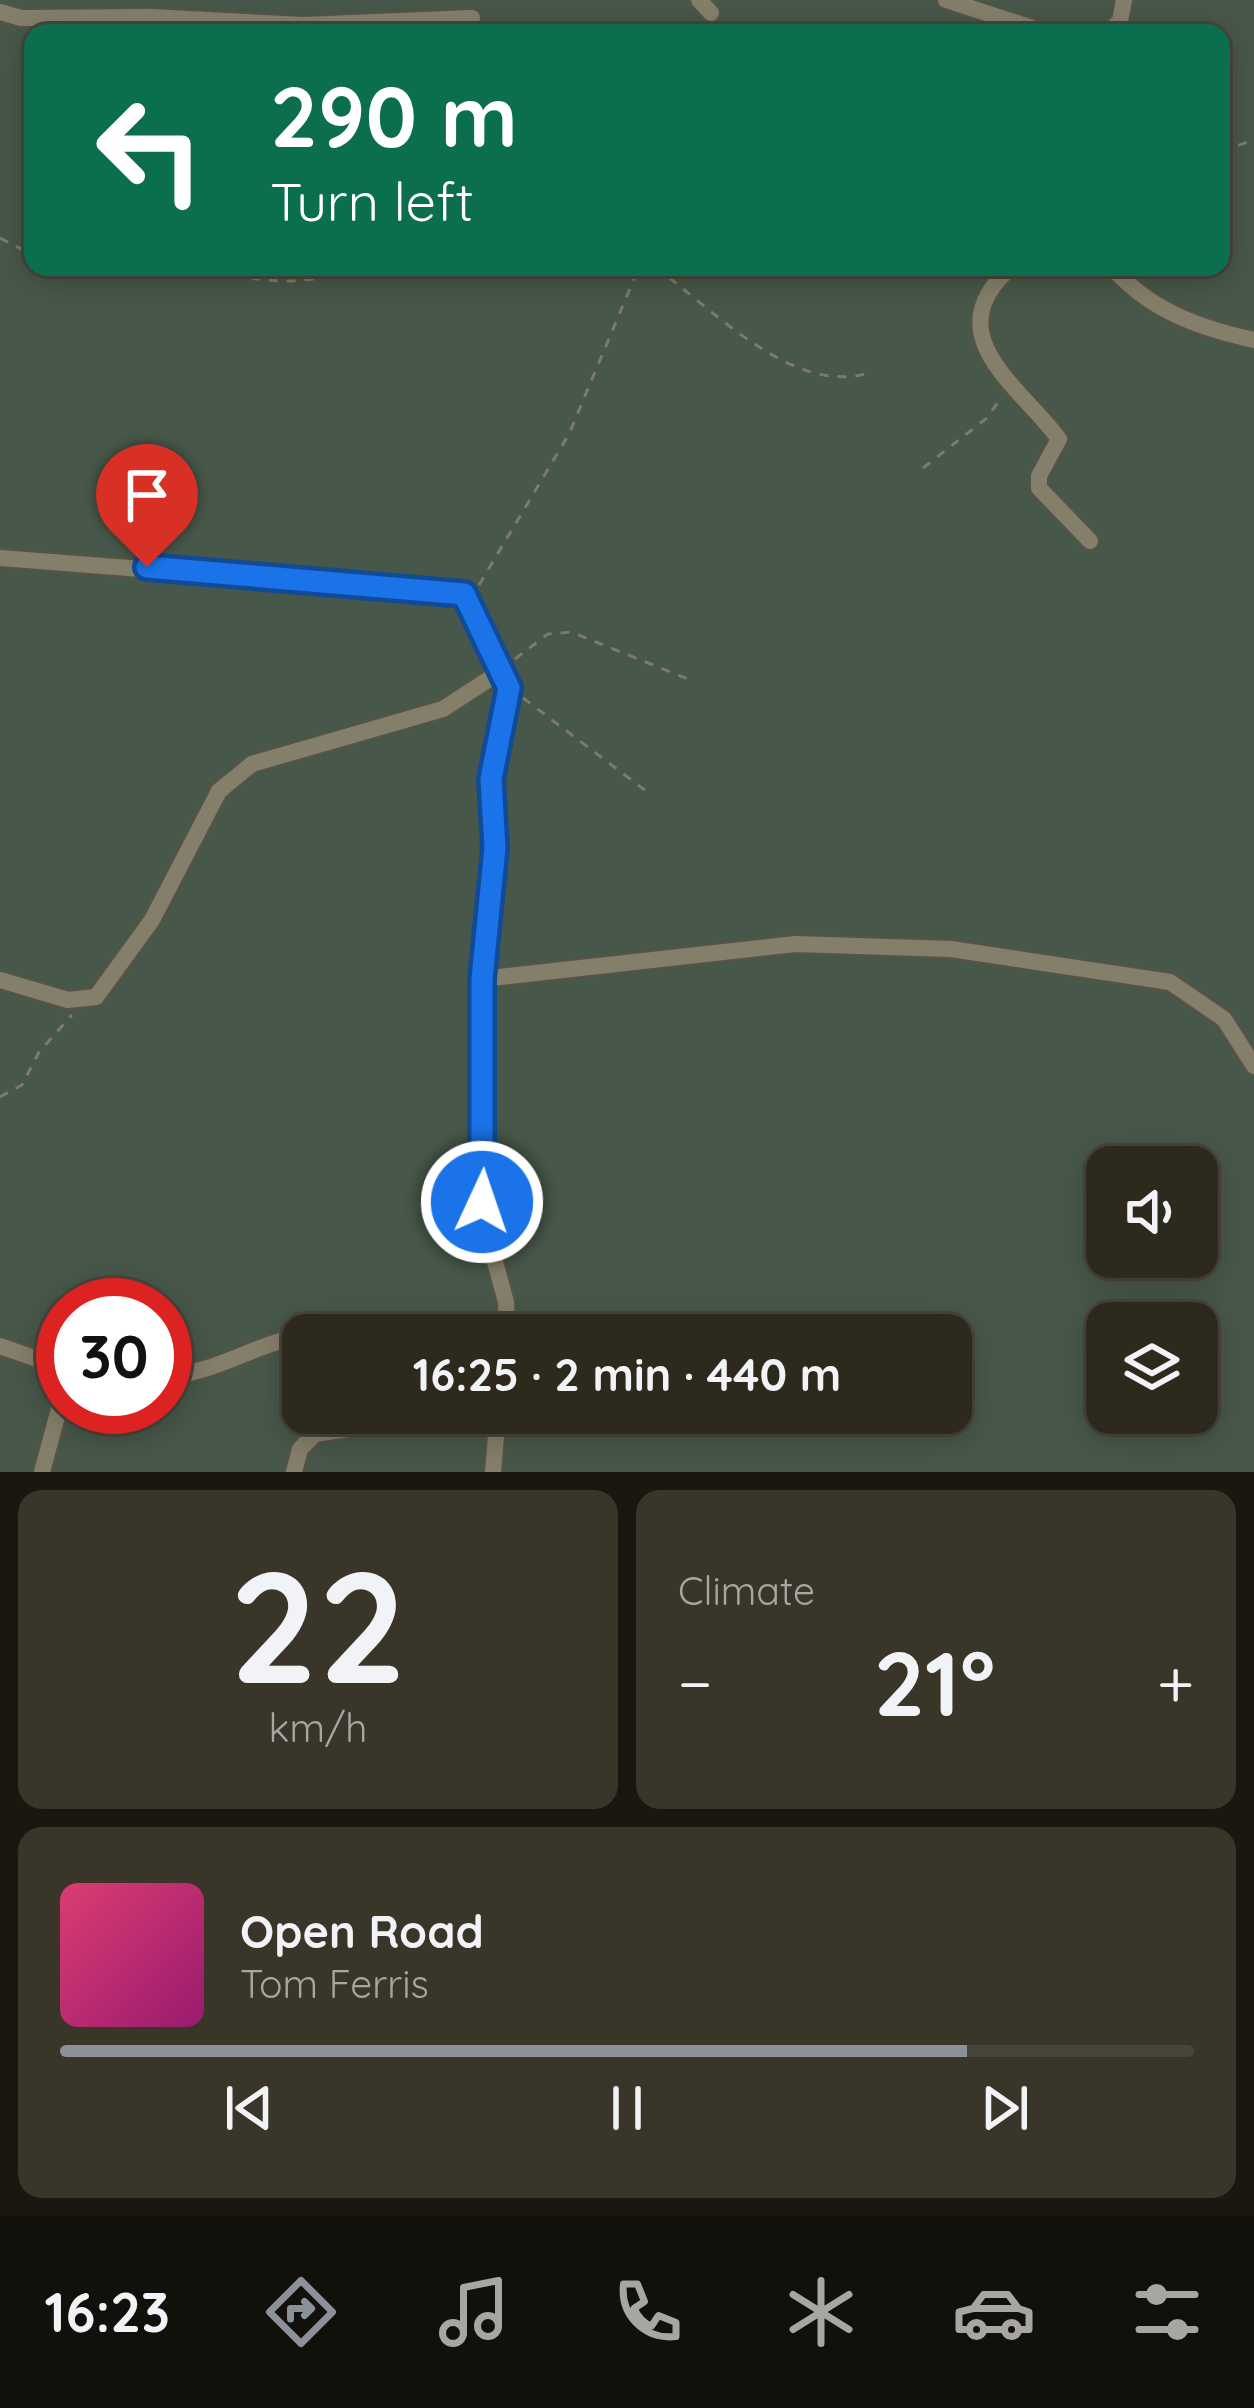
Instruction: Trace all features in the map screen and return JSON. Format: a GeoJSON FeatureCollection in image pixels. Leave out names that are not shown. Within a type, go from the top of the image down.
{"type":"FeatureCollection","features":[{"type":"Feature","properties":{"kind":"street"},"geometry":{"type":"LineString","coordinates":[[946,0],[1020,24]]}},
{"type":"Feature","properties":{"kind":"street"},"geometry":{"type":"LineString","coordinates":[[0,12],[21,18],[150,16],[286,24]]}},
{"type":"Feature","properties":{"kind":"street"},"geometry":{"type":"LineString","coordinates":[[327,24],[472,18]]}},
{"type":"Feature","properties":{"kind":"street"},"geometry":{"type":"LineString","coordinates":[[1001,276],[987,289],[979,316],[1009,387],[1057,435],[1059,446],[1042,470],[1039,488],[1090,542]]}},
{"type":"Feature","properties":{"kind":"street"},"geometry":{"type":"LineString","coordinates":[[1120,276],[1136,295],[1207,330],[1254,340]]}},
{"type":"Feature","properties":{"kind":"street"},"geometry":{"type":"LineString","coordinates":[[0,558],[464,594],[506,679],[493,759],[494,867],[482,979],[483,1218],[506,1314]]}},
{"type":"Feature","properties":{"kind":"street"},"geometry":{"type":"LineString","coordinates":[[0,980],[68,1000],[91,999],[104,991],[116,963],[148,928],[219,791],[234,774],[252,764],[443,709],[506,679]]}},
{"type":"Feature","properties":{"kind":"street"},"geometry":{"type":"LineString","coordinates":[[482,979],[819,942],[975,952],[1170,982],[1224,1019],[1254,1066]]}},
{"type":"Feature","properties":{"kind":"street"},"geometry":{"type":"LineString","coordinates":[[192,1372],[268,1340],[282,1339]]}},
{"type":"Feature","properties":{"kind":"street"},"geometry":{"type":"LineString","coordinates":[[0,1346],[36,1359]]}},
{"type":"Feature","properties":{"kind":"street"},"geometry":{"type":"LineString","coordinates":[[42,1472],[52,1434]]}},
{"type":"Feature","properties":{"kind":"street"},"geometry":{"type":"LineString","coordinates":[[294,1472],[300,1449],[315,1434]]}},
{"type":"Feature","properties":{"kind":"street"},"geometry":{"type":"LineString","coordinates":[[493,1472],[496,1434]]}},
{"type":"Feature","properties":{"kind":"path"},"geometry":{"type":"LineString","coordinates":[[236,276],[310,284],[337,276]]}},
{"type":"Feature","properties":{"kind":"path"},"geometry":{"type":"LineString","coordinates":[[467,606],[569,434],[635,276]]}},
{"type":"Feature","properties":{"kind":"path"},"geometry":{"type":"LineString","coordinates":[[668,276],[774,354],[839,378],[869,373]]}},
{"type":"Feature","properties":{"kind":"path"},"geometry":{"type":"LineString","coordinates":[[923,468],[986,418],[1009,387]]}},
{"type":"Feature","properties":{"kind":"path"},"geometry":{"type":"LineString","coordinates":[[646,791],[506,679],[539,639],[560,632],[693,681]]}},
{"type":"Feature","properties":{"kind":"path"},"geometry":{"type":"LineString","coordinates":[[0,1097],[22,1085],[81,998]]}},
{"type":"Feature","properties":{"kind":"green space"},"geometry":{"type":"Polygon","coordinates":[[[0,0],[1254,0],[1254,1472],[0,1472],[0,0]]]}},
{"type":"Feature","properties":{"kind":"route"},"geometry":{"type":"LineString","coordinates":[[147,567],[464,594],[509,688],[495,738],[491,779],[495,848],[482,979],[482,1202]]}}]}
